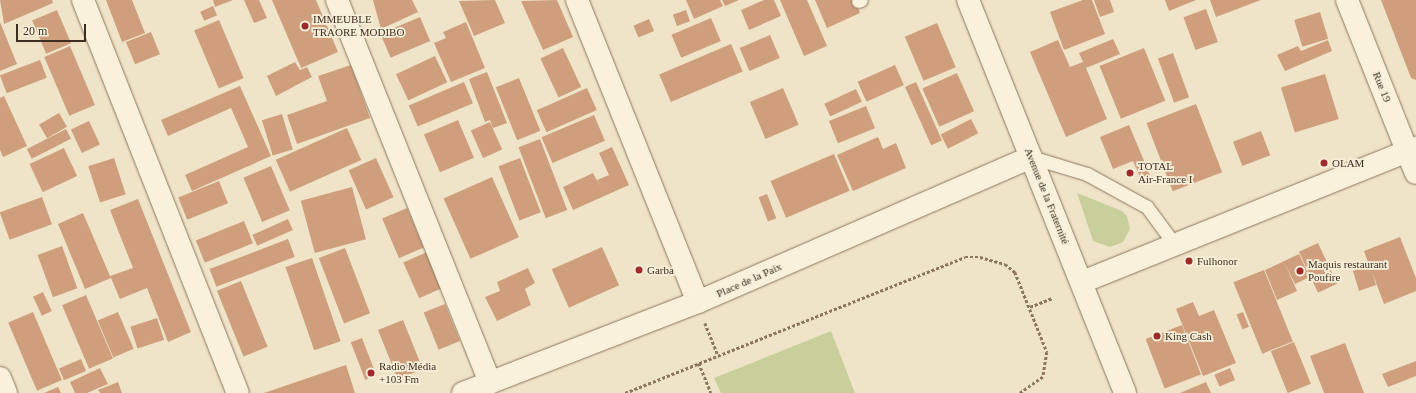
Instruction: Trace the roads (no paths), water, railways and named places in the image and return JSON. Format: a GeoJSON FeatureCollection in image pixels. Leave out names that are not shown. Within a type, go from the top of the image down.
{"type":"FeatureCollection","features":[{"type":"Feature","properties":{"kind":"main road"},"geometry":{"type":"LineString","coordinates":[[83,0],[238,393]]}},
{"type":"Feature","properties":{"kind":"main road"},"geometry":{"type":"LineString","coordinates":[[337,0],[490,382]]}},
{"type":"Feature","properties":{"kind":"main road"},"geometry":{"type":"LineString","coordinates":[[578,0],[700,310]]}},
{"type":"Feature","properties":{"kind":"main road","name":"Avenue de la Fraternité"},"geometry":{"type":"LineString","coordinates":[[968,0],[1030,157],[1082,282],[1125,393]]}},
{"type":"Feature","properties":{"kind":"main road","name":"Rue 19"},"geometry":{"type":"LineString","coordinates":[[1347,0],[1412,150],[1416,173]]}},
{"type":"Feature","properties":{"kind":"main road"},"geometry":{"type":"LineString","coordinates":[[1082,282],[1412,150]]}},
{"type":"Feature","properties":{"kind":"main road","name":"Place de la Paix"},"geometry":{"type":"LineString","coordinates":[[463,393],[490,382],[700,310],[1030,157]]}},
{"type":"Feature","properties":{"kind":"main road"},"geometry":{"type":"LineString","coordinates":[[0,378],[6,393]]}},
{"type":"Feature","properties":{"kind":"lane"},"geometry":{"type":"LineString","coordinates":[[1030,157],[1087,174],[1147,206],[1175,245]]}},
{"type":"Feature","properties":{"kind":"place","name":"IMMEUBLE TRAORE MODIBO"},"geometry":{"type":"Point","coordinates":[305,26]}},
{"type":"Feature","properties":{"kind":"place","name":"OLAM"},"geometry":{"type":"Point","coordinates":[1324,163]}},
{"type":"Feature","properties":{"kind":"place","name":"TOTAL Air-France I"},"geometry":{"type":"Point","coordinates":[1130,173]}},
{"type":"Feature","properties":{"kind":"place","name":"Fulhonor"},"geometry":{"type":"Point","coordinates":[1189,261]}},
{"type":"Feature","properties":{"kind":"place","name":"Garba"},"geometry":{"type":"Point","coordinates":[639,270]}},
{"type":"Feature","properties":{"kind":"place","name":"Maquis restaurant Poufire"},"geometry":{"type":"Point","coordinates":[1300,271]}},
{"type":"Feature","properties":{"kind":"place","name":"King Cash"},"geometry":{"type":"Point","coordinates":[1157,336]}},
{"type":"Feature","properties":{"kind":"place","name":"Radio Média +103 Fm"},"geometry":{"type":"Point","coordinates":[371,373]}}]}
